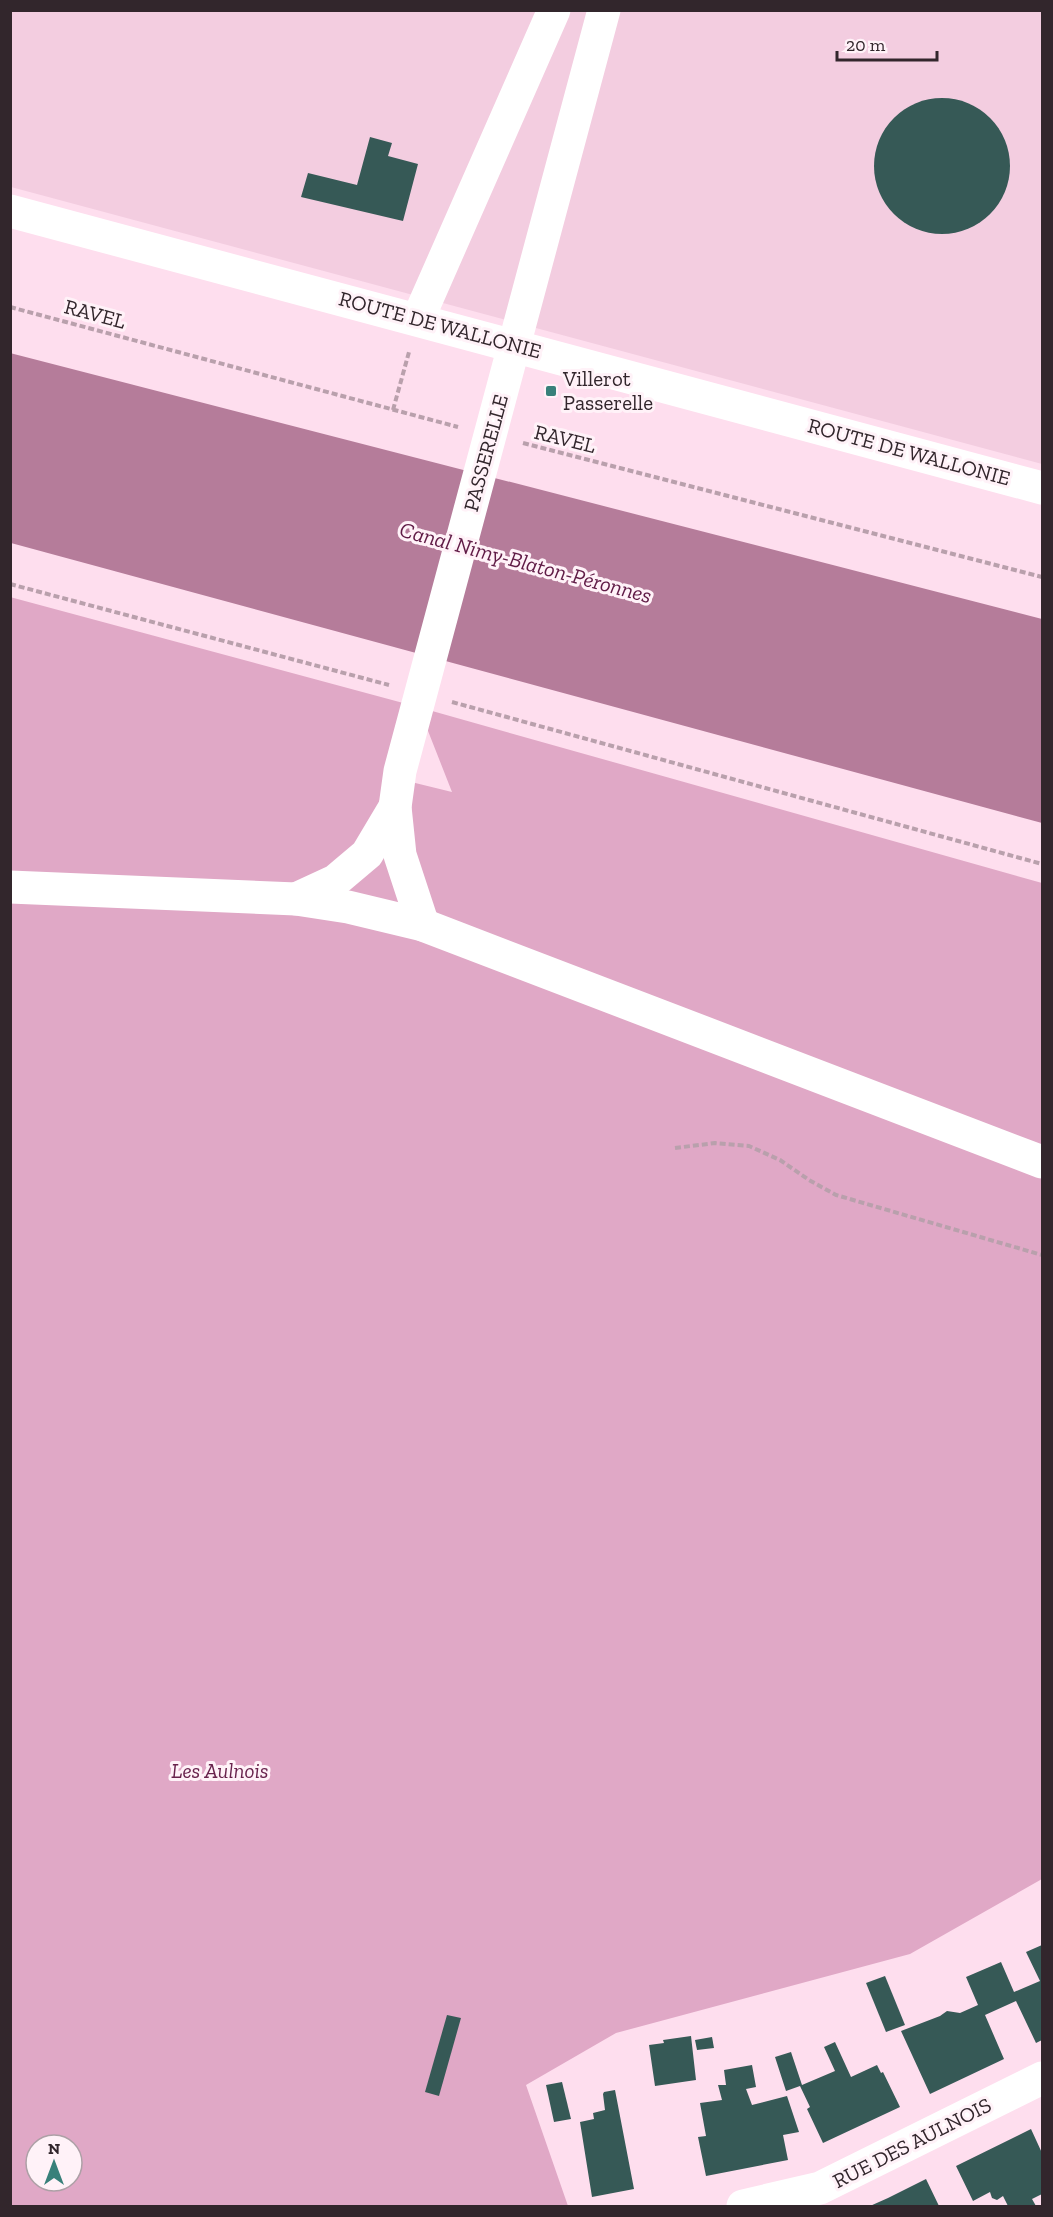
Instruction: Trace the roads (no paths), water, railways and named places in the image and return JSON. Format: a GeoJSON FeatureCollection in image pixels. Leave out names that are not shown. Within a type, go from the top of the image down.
{"type":"FeatureCollection","features":[{"type":"Feature","properties":{"kind":"main road"},"geometry":{"type":"LineString","coordinates":[[418,319],[554,10]]}},
{"type":"Feature","properties":{"kind":"main road","name":"PASSERELLE"},"geometry":{"type":"LineString","coordinates":[[394,807],[400,771],[604,10]]}},
{"type":"Feature","properties":{"kind":"main road","name":"ROUTE DE WALLONIE"},"geometry":{"type":"LineString","coordinates":[[10,211],[1042,488]]}},
{"type":"Feature","properties":{"kind":"main road"},"geometry":{"type":"LineString","coordinates":[[296,899],[335,881],[367,854],[394,807]]}},
{"type":"Feature","properties":{"kind":"main road"},"geometry":{"type":"LineString","coordinates":[[394,807],[400,855],[423,925]]}},
{"type":"Feature","properties":{"kind":"main road"},"geometry":{"type":"LineString","coordinates":[[10,887],[296,899],[423,925],[1042,1162]]}},
{"type":"Feature","properties":{"kind":"main road","name":"RUE DES AULNOIS"},"geometry":{"type":"LineString","coordinates":[[743,2206],[820,2188],[1042,2078]]}},
{"type":"Feature","properties":{"kind":"water","name":"Canal Nimy-Blaton-Péronnes"},"geometry":{"type":"Polygon","coordinates":[[[10,353],[1042,619],[1042,823],[11,543],[10,353]]]}},
{"type":"Feature","properties":{"kind":"place","name":"Villerot Passerelle"},"geometry":{"type":"Point","coordinates":[551,391]}},
{"type":"Feature","properties":{"kind":"park label","name":"Les Aulnois"},"geometry":{"type":"Point","coordinates":[220,1771]}}]}
